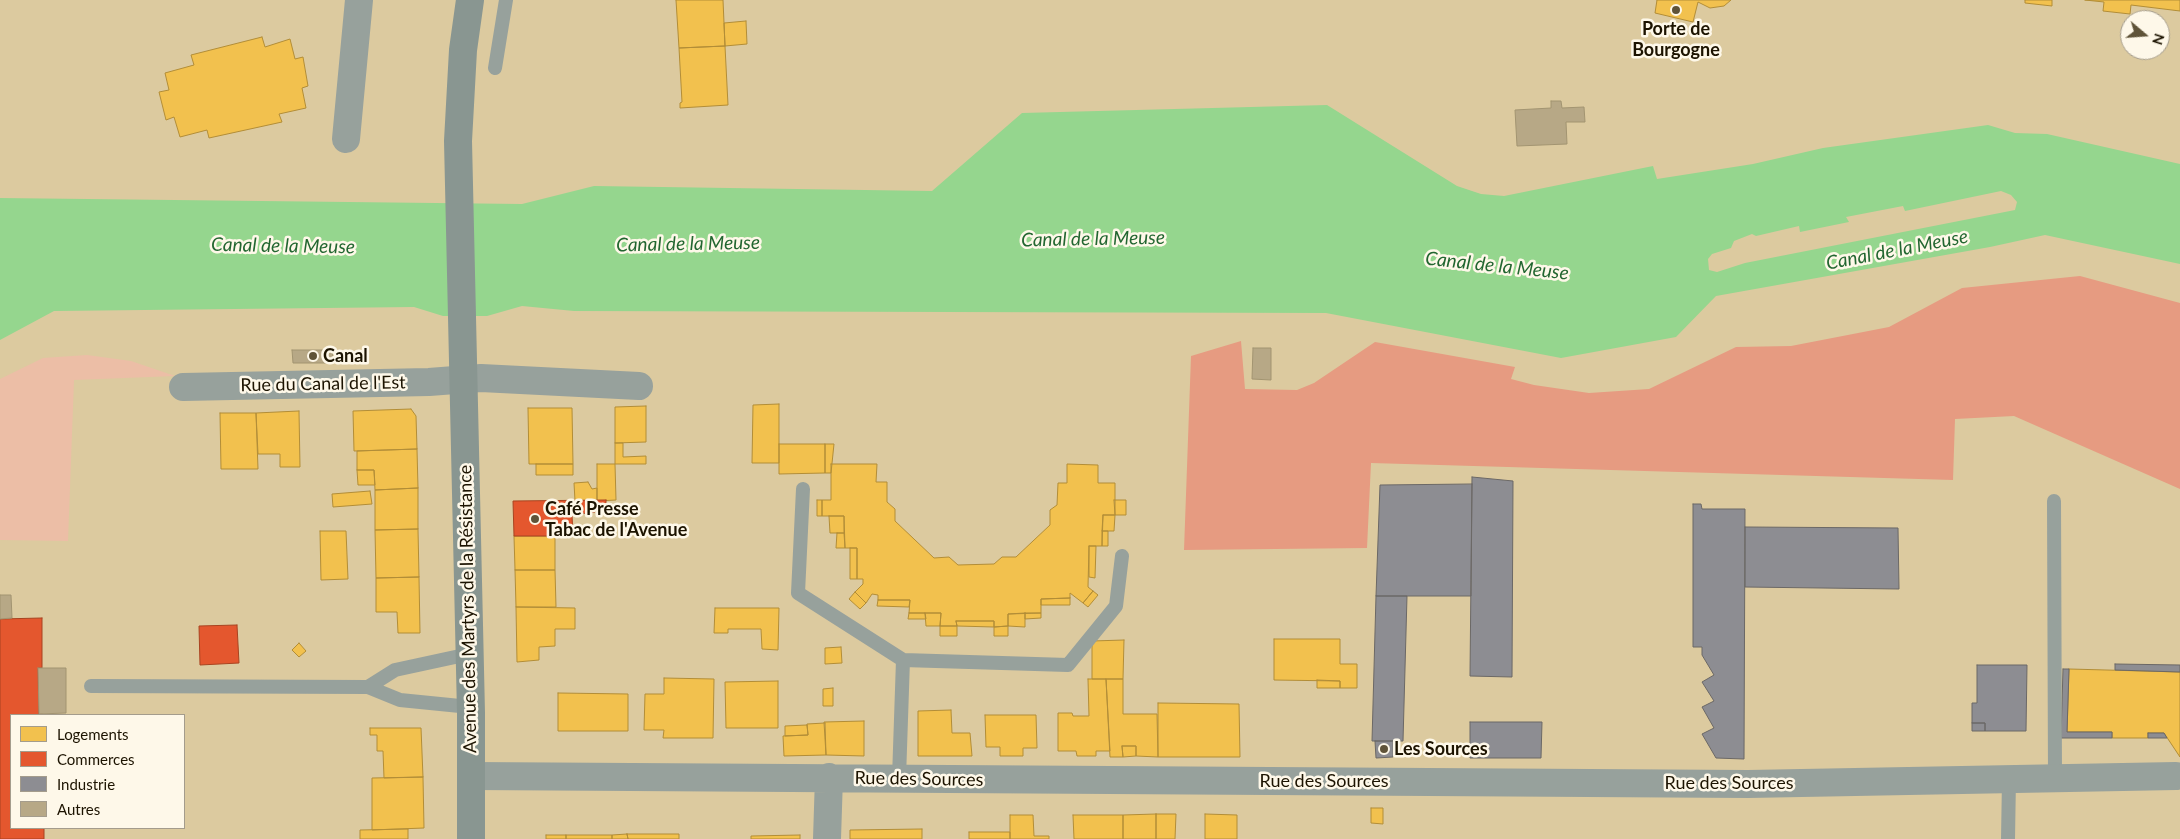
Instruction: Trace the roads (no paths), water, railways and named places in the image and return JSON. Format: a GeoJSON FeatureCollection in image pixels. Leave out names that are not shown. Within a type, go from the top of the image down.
{"type":"FeatureCollection","features":[{"type":"Feature","properties":{"kind":"main road","name":"Avenue des Martyrs de la Résistance"},"geometry":{"type":"LineString","coordinates":[[470,0],[463,50],[458,141],[472,776],[471,839]]}},
{"type":"Feature","properties":{"kind":"street"},"geometry":{"type":"LineString","coordinates":[[346,139],[359,0]]}},
{"type":"Feature","properties":{"kind":"street"},"geometry":{"type":"LineString","coordinates":[[463,379],[639,386]]}},
{"type":"Feature","properties":{"kind":"street","name":"Rue du Canal de l'Est"},"geometry":{"type":"LineString","coordinates":[[183,387],[429,382],[463,379]]}},
{"type":"Feature","properties":{"kind":"street","name":"Rue des Sources"},"geometry":{"type":"LineString","coordinates":[[472,776],[829,777],[1144,782],[1748,784],[2176,776]]}},
{"type":"Feature","properties":{"kind":"street"},"geometry":{"type":"LineString","coordinates":[[827,839],[829,777]]}},
{"type":"Feature","properties":{"kind":"lane"},"geometry":{"type":"LineString","coordinates":[[495,68],[506,0]]}},
{"type":"Feature","properties":{"kind":"lane"},"geometry":{"type":"LineString","coordinates":[[803,489],[798,593],[903,660],[1068,664],[1116,606],[1122,556]]}},
{"type":"Feature","properties":{"kind":"lane"},"geometry":{"type":"LineString","coordinates":[[2054,501],[2055,778]]}},
{"type":"Feature","properties":{"kind":"lane"},"geometry":{"type":"LineString","coordinates":[[368,687],[395,670],[469,654]]}},
{"type":"Feature","properties":{"kind":"lane"},"geometry":{"type":"LineString","coordinates":[[899,778],[903,660]]}},
{"type":"Feature","properties":{"kind":"lane"},"geometry":{"type":"LineString","coordinates":[[92,686],[368,687],[400,700],[470,707]]}},
{"type":"Feature","properties":{"kind":"lane"},"geometry":{"type":"LineString","coordinates":[[2008,839],[2009,779]]}},
{"type":"Feature","properties":{"kind":"water","name":"Canal de la Meuse"},"geometry":{"type":"Polygon","coordinates":[[[1327,105],[1457,186],[1481,194],[1504,196],[1653,166],[1657,179],[1753,164],[1823,148],[1988,125],[2015,133],[2047,134],[2180,164],[2180,264],[2045,235],[1990,247],[1716,296],[1676,337],[1561,358],[1326,313],[574,311],[522,306],[487,316],[443,316],[414,307],[54,311],[0,340],[0,198],[522,204],[594,186],[932,191],[1022,113],[1327,105]],[[2001,191],[1905,211],[1903,206],[1846,217],[1849,222],[1800,232],[1799,226],[1756,236],[1752,234],[1734,241],[1731,248],[1712,254],[1708,259],[1709,270],[1717,272],[1745,263],[2015,210],[2017,202],[2011,195],[2001,191]]]}},
{"type":"Feature","properties":{"kind":"place","name":"Porte de Bourgogne"},"geometry":{"type":"Point","coordinates":[1676,10]}},
{"type":"Feature","properties":{"kind":"place","name":"Canal"},"geometry":{"type":"Point","coordinates":[313,356]}},
{"type":"Feature","properties":{"kind":"place","name":"Café Presse Tabac de l'Avenue"},"geometry":{"type":"Point","coordinates":[535,519]}},
{"type":"Feature","properties":{"kind":"place","name":"Les Sources"},"geometry":{"type":"Point","coordinates":[1384,749]}}]}
